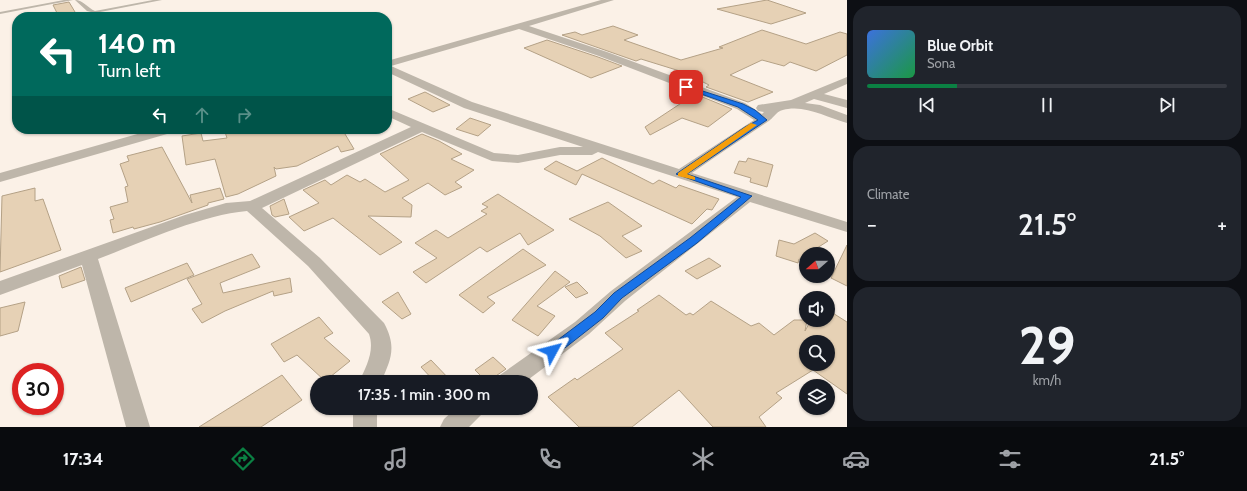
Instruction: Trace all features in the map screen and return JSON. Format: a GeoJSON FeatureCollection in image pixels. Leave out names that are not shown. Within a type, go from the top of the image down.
{"type":"FeatureCollection","features":[{"type":"Feature","properties":{"kind":"street"},"geometry":{"type":"LineString","coordinates":[[392,63],[610,0]]}},
{"type":"Feature","properties":{"kind":"street"},"geometry":{"type":"LineString","coordinates":[[520,26],[603,54],[700,92],[741,106],[763,120]]}},
{"type":"Feature","properties":{"kind":"street"},"geometry":{"type":"LineString","coordinates":[[392,70],[468,105],[847,227]]}},
{"type":"Feature","properties":{"kind":"street"},"geometry":{"type":"LineString","coordinates":[[741,106],[773,109],[809,97],[847,80]]}},
{"type":"Feature","properties":{"kind":"street"},"geometry":{"type":"LineString","coordinates":[[809,97],[847,104]]}},
{"type":"Feature","properties":{"kind":"street"},"geometry":{"type":"LineString","coordinates":[[809,97],[816,108]]}},
{"type":"Feature","properties":{"kind":"street"},"geometry":{"type":"LineString","coordinates":[[787,104],[816,108],[847,119]]}},
{"type":"Feature","properties":{"kind":"street"},"geometry":{"type":"LineString","coordinates":[[681,174],[748,128],[763,120],[773,109]]}},
{"type":"Feature","properties":{"kind":"street"},"geometry":{"type":"LineString","coordinates":[[392,114],[480,152],[506,159],[529,157],[560,151],[608,151]]}},
{"type":"Feature","properties":{"kind":"street"},"geometry":{"type":"LineString","coordinates":[[0,288],[88,255],[226,208],[246,205],[253,206],[421,128]]}},
{"type":"Feature","properties":{"kind":"street"},"geometry":{"type":"LineString","coordinates":[[0,178],[152,134]]}},
{"type":"Feature","properties":{"kind":"street"},"geometry":{"type":"LineString","coordinates":[[518,375],[582,328],[618,296],[693,240],[748,196]]}},
{"type":"Feature","properties":{"kind":"street"},"geometry":{"type":"LineString","coordinates":[[253,206],[314,262],[377,329],[382,341],[381,352],[373,375]]}},
{"type":"Feature","properties":{"kind":"street"},"geometry":{"type":"LineString","coordinates":[[88,255],[138,427]]}},
{"type":"Feature","properties":{"kind":"street"},"geometry":{"type":"LineString","coordinates":[[365,415],[365,427]]}},
{"type":"Feature","properties":{"kind":"street"},"geometry":{"type":"LineString","coordinates":[[452,427],[465,415]]}},
{"type":"Feature","properties":{"kind":"lane"},"geometry":{"type":"LineString","coordinates":[[0,10],[50,0]]}},
{"type":"Feature","properties":{"kind":"lane"},"geometry":{"type":"LineString","coordinates":[[0,13],[71,0]]}},
{"type":"Feature","properties":{"kind":"lane"},"geometry":{"type":"LineString","coordinates":[[78,0],[89,10],[98,12],[160,0]]}},
{"type":"Feature","properties":{"kind":"building"},"geometry":{"type":"Polygon","coordinates":[[[767,0],[806,13],[771,24],[717,9],[767,0]]]}},
{"type":"Feature","properties":{"kind":"building"},"geometry":{"type":"Polygon","coordinates":[[[69,2],[75,12],[56,12],[53,5],[69,2]]]}},
{"type":"Feature","properties":{"kind":"building"},"geometry":{"type":"Polygon","coordinates":[[[613,26],[638,35],[624,40],[681,60],[723,48],[719,47],[762,30],[806,44],[840,32],[847,34],[847,55],[816,71],[790,62],[784,66],[762,60],[730,75],[773,92],[748,102],[706,87],[709,85],[683,72],[641,59],[636,61],[562,35],[575,32],[582,35],[613,26]]]}},
{"type":"Feature","properties":{"kind":"building"},"geometry":{"type":"Polygon","coordinates":[[[547,40],[622,66],[591,78],[524,48],[547,40]]]}},
{"type":"Feature","properties":{"kind":"building"},"geometry":{"type":"Polygon","coordinates":[[[425,92],[450,105],[433,112],[408,99],[425,92]]]}},
{"type":"Feature","properties":{"kind":"building"},"geometry":{"type":"Polygon","coordinates":[[[695,94],[732,109],[708,127],[682,118],[650,135],[645,127],[695,94]]]}},
{"type":"Feature","properties":{"kind":"building"},"geometry":{"type":"Polygon","coordinates":[[[470,118],[491,125],[478,136],[456,129],[470,118]]]}},
{"type":"Feature","properties":{"kind":"building"},"geometry":{"type":"Polygon","coordinates":[[[201,134],[203,141],[227,138],[226,134],[345,134],[354,149],[341,152],[338,146],[297,166],[276,169],[274,167],[276,176],[238,194],[226,197],[215,159],[186,165],[182,136],[201,134]]]}},
{"type":"Feature","properties":{"kind":"building"},"geometry":{"type":"Polygon","coordinates":[[[422,134],[439,141],[462,154],[451,159],[474,170],[455,182],[462,187],[445,195],[428,183],[402,198],[412,205],[411,217],[368,216],[402,242],[380,255],[333,218],[304,231],[289,217],[319,203],[303,190],[325,180],[331,185],[347,175],[360,182],[365,179],[385,192],[409,180],[380,154],[422,134]]]}},
{"type":"Feature","properties":{"kind":"building"},"geometry":{"type":"Polygon","coordinates":[[[162,147],[192,203],[190,195],[220,188],[224,199],[208,203],[208,205],[160,222],[134,229],[133,227],[113,233],[110,220],[114,219],[110,207],[128,202],[125,187],[128,186],[120,164],[129,161],[127,156],[162,147]]]}},
{"type":"Feature","properties":{"kind":"building"},"geometry":{"type":"Polygon","coordinates":[[[602,158],[653,184],[659,180],[676,188],[679,185],[719,199],[712,210],[707,209],[692,224],[582,174],[576,185],[544,169],[556,161],[577,171],[602,158]]]}},
{"type":"Feature","properties":{"kind":"building"},"geometry":{"type":"Polygon","coordinates":[[[748,158],[773,165],[767,187],[750,182],[751,178],[734,173],[739,161],[746,162],[748,158]]]}},
{"type":"Feature","properties":{"kind":"building"},"geometry":{"type":"Polygon","coordinates":[[[35,188],[35,201],[43,199],[61,250],[0,272],[2,196],[35,188]]]}},
{"type":"Feature","properties":{"kind":"building"},"geometry":{"type":"Polygon","coordinates":[[[498,194],[554,230],[528,245],[520,233],[487,252],[480,247],[426,283],[413,272],[437,258],[415,243],[436,230],[448,238],[487,214],[481,211],[488,207],[482,204],[498,194]]]}},
{"type":"Feature","properties":{"kind":"building"},"geometry":{"type":"Polygon","coordinates":[[[284,199],[289,214],[275,217],[272,215],[270,206],[284,199]]]}},
{"type":"Feature","properties":{"kind":"building"},"geometry":{"type":"Polygon","coordinates":[[[608,202],[642,226],[622,236],[642,251],[626,258],[600,236],[569,219],[608,202]]]}},
{"type":"Feature","properties":{"kind":"building"},"geometry":{"type":"Polygon","coordinates":[[[815,233],[828,241],[819,247],[799,247],[798,263],[776,256],[779,240],[794,244],[815,233]]]}},
{"type":"Feature","properties":{"kind":"building"},"geometry":{"type":"Polygon","coordinates":[[[847,245],[847,286],[835,280],[835,270],[847,245]]]}},
{"type":"Feature","properties":{"kind":"building"},"geometry":{"type":"Polygon","coordinates":[[[523,249],[546,265],[487,297],[495,303],[483,313],[459,295],[523,249]]]}},
{"type":"Feature","properties":{"kind":"building"},"geometry":{"type":"Polygon","coordinates":[[[252,254],[260,267],[220,283],[223,293],[290,278],[292,292],[274,296],[273,291],[225,311],[202,323],[192,309],[202,304],[187,279],[252,254]]]}},
{"type":"Feature","properties":{"kind":"building"},"geometry":{"type":"Polygon","coordinates":[[[709,258],[721,266],[697,279],[685,271],[709,258]]]}},
{"type":"Feature","properties":{"kind":"building"},"geometry":{"type":"Polygon","coordinates":[[[187,263],[194,275],[131,302],[125,288],[187,263]]]}},
{"type":"Feature","properties":{"kind":"building"},"geometry":{"type":"Polygon","coordinates":[[[81,267],[85,280],[62,288],[59,276],[81,267]]]}},
{"type":"Feature","properties":{"kind":"building"},"geometry":{"type":"Polygon","coordinates":[[[555,271],[570,282],[537,306],[555,316],[538,336],[512,320],[555,271]]]}},
{"type":"Feature","properties":{"kind":"building"},"geometry":{"type":"Polygon","coordinates":[[[577,282],[588,293],[576,298],[565,287],[577,282]]]}},
{"type":"Feature","properties":{"kind":"building"},"geometry":{"type":"Polygon","coordinates":[[[398,292],[411,314],[402,319],[382,302],[398,292]]]}},
{"type":"Feature","properties":{"kind":"building"},"geometry":{"type":"Polygon","coordinates":[[[659,295],[686,315],[690,313],[693,315],[711,301],[751,326],[759,323],[774,335],[794,320],[799,320],[799,327],[806,327],[805,331],[807,327],[835,327],[835,314],[847,322],[847,394],[835,386],[835,379],[826,379],[814,371],[835,371],[835,335],[799,335],[799,371],[811,371],[776,393],[782,398],[759,417],[766,427],[713,427],[679,390],[632,427],[579,427],[548,397],[575,378],[577,380],[623,349],[605,333],[639,311],[637,310],[659,295]]]}},
{"type":"Feature","properties":{"kind":"building"},"geometry":{"type":"Polygon","coordinates":[[[25,302],[18,331],[0,336],[0,308],[25,302]]]}},
{"type":"Feature","properties":{"kind":"building"},"geometry":{"type":"Polygon","coordinates":[[[319,317],[333,333],[324,338],[350,361],[332,375],[319,375],[297,355],[284,362],[271,344],[319,317]]]}},
{"type":"Feature","properties":{"kind":"building"},"geometry":{"type":"Polygon","coordinates":[[[493,357],[506,369],[497,375],[480,375],[475,370],[493,357]]]}},
{"type":"Feature","properties":{"kind":"building"},"geometry":{"type":"Polygon","coordinates":[[[431,360],[445,375],[428,375],[421,367],[431,360]]]}},
{"type":"Feature","properties":{"kind":"building"},"geometry":{"type":"Polygon","coordinates":[[[282,375],[302,400],[261,427],[199,427],[282,375]]]}},
{"type":"Feature","properties":{"kind":"slow traffic"},"geometry":{"type":"LineString","coordinates":[[692,178],[681,174],[754,125]]}},
{"type":"Feature","properties":{"kind":"route"},"geometry":{"type":"LineString","coordinates":[[552,351],[599,315],[618,296],[693,240],[748,196],[681,174],[748,128],[763,120],[760,116],[741,106],[686,87]]}}]}
